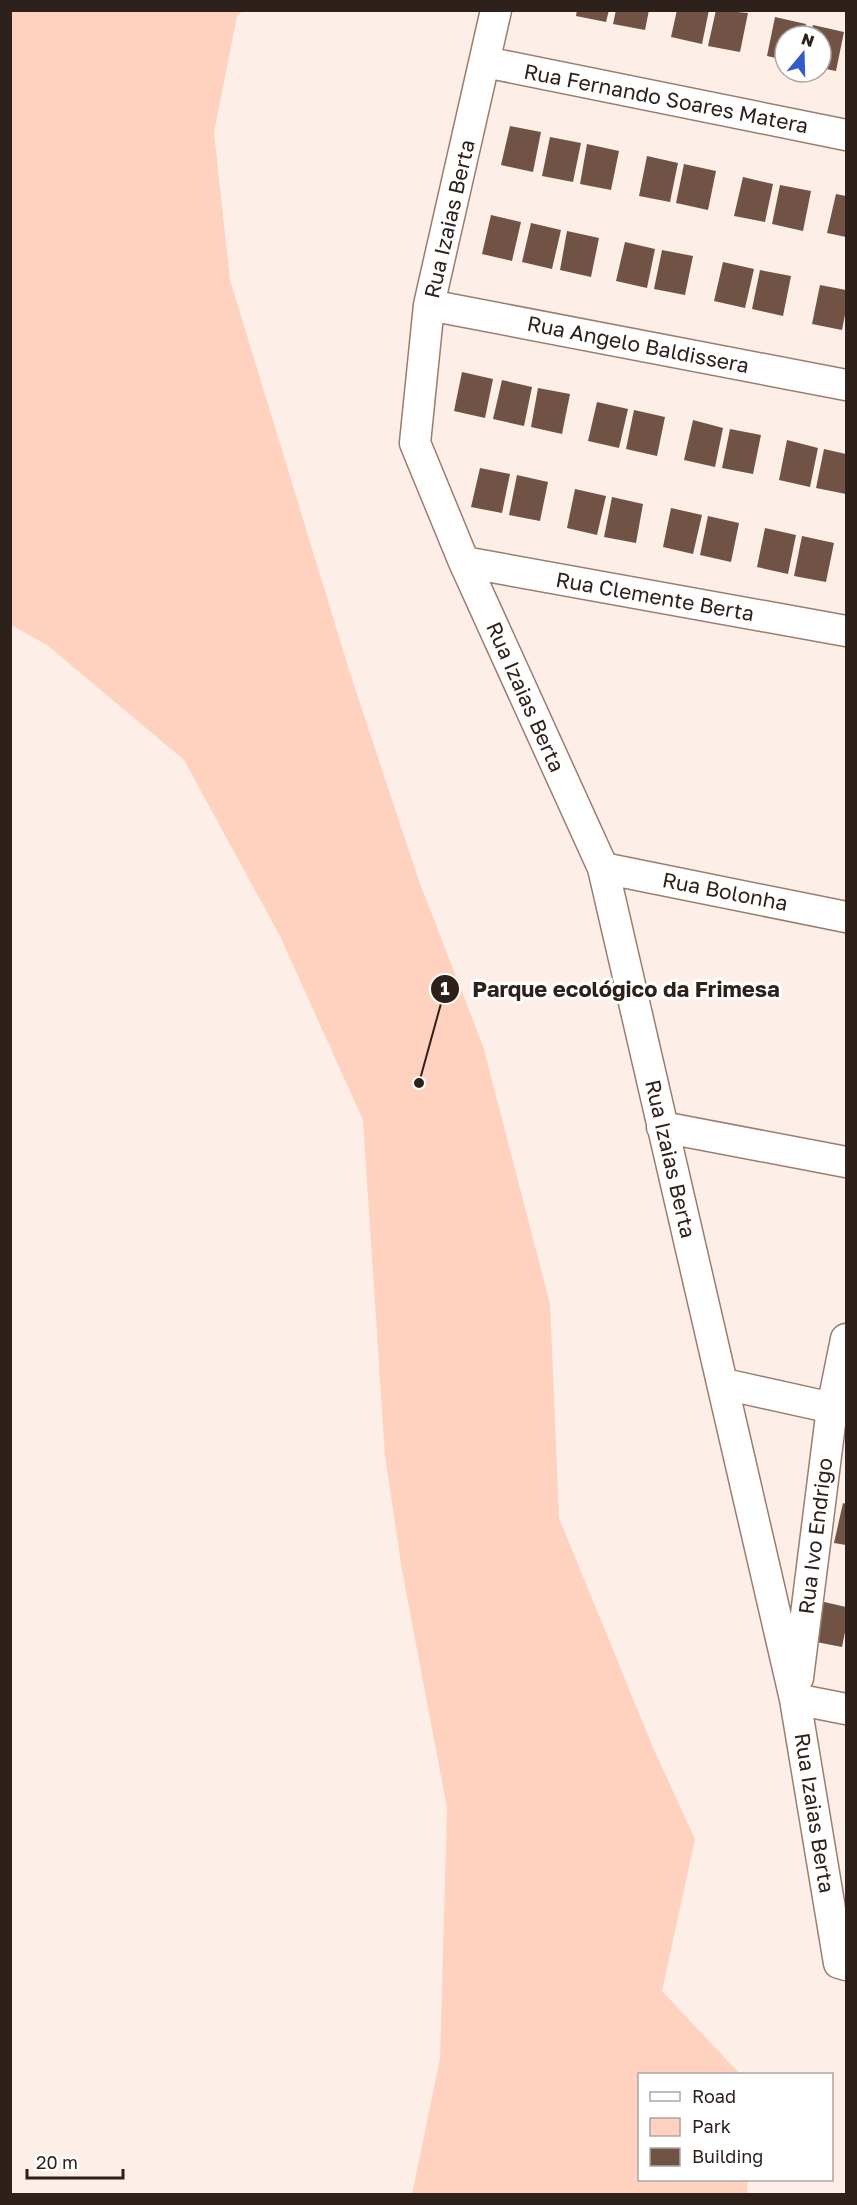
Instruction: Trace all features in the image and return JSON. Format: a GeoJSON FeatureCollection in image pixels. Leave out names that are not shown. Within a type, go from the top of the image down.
{"type":"FeatureCollection","features":[{"type":"Feature","properties":{"kind":"street","name":"Rua Izaias Berta"},"geometry":{"type":"LineString","coordinates":[[496,10],[429,305],[415,443],[464,562],[603,868],[795,1699],[843,1964]]}},
{"type":"Feature","properties":{"kind":"street","name":"Rua Fernando Soares Matera"},"geometry":{"type":"LineString","coordinates":[[485,62],[846,135]]}},
{"type":"Feature","properties":{"kind":"street","name":"Rua Angelo Baldissera"},"geometry":{"type":"LineString","coordinates":[[429,305],[846,385]]}},
{"type":"Feature","properties":{"kind":"street","name":"Rua Clemente Berta"},"geometry":{"type":"LineString","coordinates":[[464,562],[846,631]]}},
{"type":"Feature","properties":{"kind":"street","name":"Rua Bolonha"},"geometry":{"type":"LineString","coordinates":[[603,868],[846,917]]}},
{"type":"Feature","properties":{"kind":"street"},"geometry":{"type":"LineString","coordinates":[[662,1127],[846,1162]]}},
{"type":"Feature","properties":{"kind":"street","name":"Rua Ivo Endrigo"},"geometry":{"type":"LineString","coordinates":[[795,1699],[839,1409],[846,1339]]}},
{"type":"Feature","properties":{"kind":"street"},"geometry":{"type":"LineString","coordinates":[[724,1384],[839,1409]]}},
{"type":"Feature","properties":{"kind":"street"},"geometry":{"type":"LineString","coordinates":[[795,1699],[846,1709]]}},
{"type":"Feature","properties":{"kind":"green space"},"geometry":{"type":"Polygon","coordinates":[[[10,11],[243,11],[237,16],[214,133],[230,280],[350,673],[419,881],[483,1046],[550,1304],[559,1518],[654,1750],[695,1839],[662,1991],[739,2073],[638,2073],[638,2181],[748,2181],[747,2194],[412,2194],[440,2059],[447,1808],[402,1570],[385,1456],[363,1120],[280,936],[184,760],[47,645],[11,625],[10,11]]]}},
{"type":"Feature","properties":{"kind":"building"},"geometry":{"type":"Polygon","coordinates":[[[577,10],[609,10],[606,22],[576,16],[577,10]]]}},
{"type":"Feature","properties":{"kind":"building"},"geometry":{"type":"Polygon","coordinates":[[[616,10],[649,10],[645,30],[613,24],[616,10]]]}},
{"type":"Feature","properties":{"kind":"building"},"geometry":{"type":"Polygon","coordinates":[[[677,10],[709,10],[702,44],[671,37],[677,10]]]}},
{"type":"Feature","properties":{"kind":"building"},"geometry":{"type":"Polygon","coordinates":[[[716,10],[748,13],[740,52],[708,46],[716,10]]]}},
{"type":"Feature","properties":{"kind":"building"},"geometry":{"type":"Polygon","coordinates":[[[775,17],[806,24],[774,24],[775,17]]]}},
{"type":"Feature","properties":{"kind":"building"},"geometry":{"type":"Polygon","coordinates":[[[773,27],[773,57],[767,56],[773,27]]]}},
{"type":"Feature","properties":{"kind":"building"},"geometry":{"type":"Polygon","coordinates":[[[833,30],[844,32],[836,71],[833,70],[833,30]]]}},
{"type":"Feature","properties":{"kind":"building"},"geometry":{"type":"Polygon","coordinates":[[[510,126],[541,132],[533,172],[501,165],[510,126]]]}},
{"type":"Feature","properties":{"kind":"building"},"geometry":{"type":"Polygon","coordinates":[[[550,137],[581,143],[573,182],[542,176],[550,137]]]}},
{"type":"Feature","properties":{"kind":"building"},"geometry":{"type":"Polygon","coordinates":[[[587,144],[619,151],[611,190],[580,184],[587,144]]]}},
{"type":"Feature","properties":{"kind":"building"},"geometry":{"type":"Polygon","coordinates":[[[647,156],[678,163],[670,202],[639,196],[647,156]]]}},
{"type":"Feature","properties":{"kind":"building"},"geometry":{"type":"Polygon","coordinates":[[[684,164],[716,171],[708,210],[676,203],[684,164]]]}},
{"type":"Feature","properties":{"kind":"building"},"geometry":{"type":"Polygon","coordinates":[[[743,177],[773,184],[765,222],[734,216],[743,177]]]}},
{"type":"Feature","properties":{"kind":"building"},"geometry":{"type":"Polygon","coordinates":[[[780,185],[811,191],[803,231],[772,224],[780,185]]]}},
{"type":"Feature","properties":{"kind":"building"},"geometry":{"type":"Polygon","coordinates":[[[836,194],[846,196],[846,237],[827,233],[836,194]]]}},
{"type":"Feature","properties":{"kind":"building"},"geometry":{"type":"Polygon","coordinates":[[[491,215],[521,222],[512,261],[482,254],[491,215]]]}},
{"type":"Feature","properties":{"kind":"building"},"geometry":{"type":"Polygon","coordinates":[[[531,223],[561,230],[552,269],[522,262],[531,223]]]}},
{"type":"Feature","properties":{"kind":"building"},"geometry":{"type":"Polygon","coordinates":[[[567,231],[599,238],[591,277],[560,270],[567,231]]]}},
{"type":"Feature","properties":{"kind":"building"},"geometry":{"type":"Polygon","coordinates":[[[625,242],[655,249],[647,288],[616,281],[625,242]]]}},
{"type":"Feature","properties":{"kind":"building"},"geometry":{"type":"Polygon","coordinates":[[[662,250],[693,256],[685,295],[654,289],[662,250]]]}},
{"type":"Feature","properties":{"kind":"building"},"geometry":{"type":"Polygon","coordinates":[[[723,262],[754,269],[745,308],[714,301],[723,262]]]}},
{"type":"Feature","properties":{"kind":"building"},"geometry":{"type":"Polygon","coordinates":[[[760,270],[791,276],[783,316],[752,309],[760,270]]]}},
{"type":"Feature","properties":{"kind":"building"},"geometry":{"type":"Polygon","coordinates":[[[820,285],[846,290],[846,310],[842,330],[812,324],[820,285]]]}},
{"type":"Feature","properties":{"kind":"building"},"geometry":{"type":"Polygon","coordinates":[[[462,372],[493,379],[485,418],[454,411],[462,372]]]}},
{"type":"Feature","properties":{"kind":"building"},"geometry":{"type":"Polygon","coordinates":[[[502,380],[532,387],[524,426],[493,419],[502,380]]]}},
{"type":"Feature","properties":{"kind":"building"},"geometry":{"type":"Polygon","coordinates":[[[538,388],[570,394],[562,434],[531,427],[538,388]]]}},
{"type":"Feature","properties":{"kind":"building"},"geometry":{"type":"Polygon","coordinates":[[[597,402],[628,409],[619,448],[588,441],[597,402]]]}},
{"type":"Feature","properties":{"kind":"building"},"geometry":{"type":"Polygon","coordinates":[[[634,410],[665,417],[657,456],[626,449],[634,410]]]}},
{"type":"Feature","properties":{"kind":"building"},"geometry":{"type":"Polygon","coordinates":[[[693,420],[723,428],[715,467],[684,460],[693,420]]]}},
{"type":"Feature","properties":{"kind":"building"},"geometry":{"type":"Polygon","coordinates":[[[730,429],[761,435],[753,474],[722,468],[730,429]]]}},
{"type":"Feature","properties":{"kind":"building"},"geometry":{"type":"Polygon","coordinates":[[[787,440],[818,448],[810,487],[779,480],[787,440]]]}},
{"type":"Feature","properties":{"kind":"building"},"geometry":{"type":"Polygon","coordinates":[[[824,449],[846,454],[846,494],[816,488],[824,449]]]}},
{"type":"Feature","properties":{"kind":"building"},"geometry":{"type":"Polygon","coordinates":[[[480,468],[510,474],[502,513],[471,507],[480,468]]]}},
{"type":"Feature","properties":{"kind":"building"},"geometry":{"type":"Polygon","coordinates":[[[517,475],[548,482],[540,521],[509,515],[517,475]]]}},
{"type":"Feature","properties":{"kind":"building"},"geometry":{"type":"Polygon","coordinates":[[[575,489],[606,496],[597,535],[567,528],[575,489]]]}},
{"type":"Feature","properties":{"kind":"building"},"geometry":{"type":"Polygon","coordinates":[[[612,497],[643,504],[636,543],[604,537],[612,497]]]}},
{"type":"Feature","properties":{"kind":"building"},"geometry":{"type":"Polygon","coordinates":[[[671,508],[702,515],[693,554],[663,547],[671,508]]]}},
{"type":"Feature","properties":{"kind":"building"},"geometry":{"type":"Polygon","coordinates":[[[708,516],[739,523],[731,562],[700,555],[708,516]]]}},
{"type":"Feature","properties":{"kind":"building"},"geometry":{"type":"Polygon","coordinates":[[[765,528],[796,535],[788,574],[757,567],[765,528]]]}},
{"type":"Feature","properties":{"kind":"building"},"geometry":{"type":"Polygon","coordinates":[[[802,536],[834,543],[826,582],[794,576],[802,536]]]}},
{"type":"Feature","properties":{"kind":"building"},"geometry":{"type":"Polygon","coordinates":[[[843,1503],[846,1504],[846,1545],[834,1543],[843,1503]]]}},
{"type":"Feature","properties":{"kind":"building"},"geometry":{"type":"Polygon","coordinates":[[[820,1601],[846,1607],[846,1627],[842,1647],[811,1641],[820,1601]]]}},
{"type":"Feature","properties":{"kind":"place","name":"Parque ecológico da Frimesa"},"geometry":{"type":"Point","coordinates":[419,1083]}}]}
